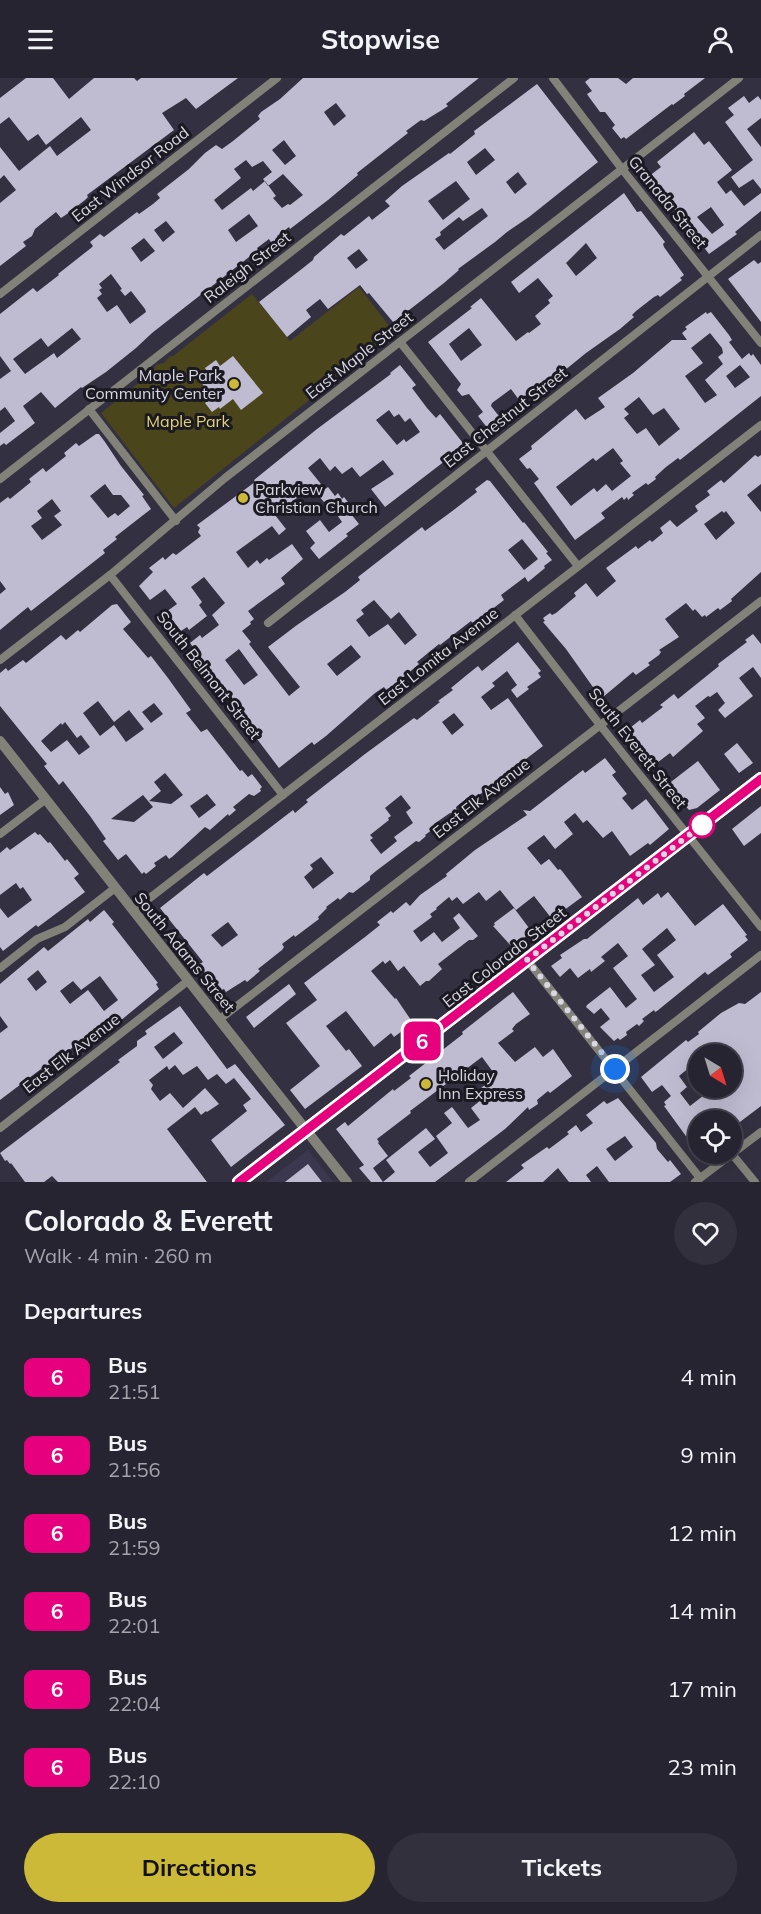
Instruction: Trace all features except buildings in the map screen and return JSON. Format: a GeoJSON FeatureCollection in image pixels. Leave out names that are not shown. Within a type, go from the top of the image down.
{"type":"FeatureCollection","features":[{"type":"Feature","properties":{"kind":"main road","name":"East Colorado Street"},"geometry":{"type":"LineString","coordinates":[[239,1182],[761,779]]}},
{"type":"Feature","properties":{"kind":"street","name":"East Windsor Road"},"geometry":{"type":"LineString","coordinates":[[0,294],[278,78]]}},
{"type":"Feature","properties":{"kind":"street","name":"Raleigh Street"},"geometry":{"type":"LineString","coordinates":[[0,479],[514,78]]}},
{"type":"Feature","properties":{"kind":"street","name":"Granada Street"},"geometry":{"type":"LineString","coordinates":[[553,78],[622,169],[761,343]]}},
{"type":"Feature","properties":{"kind":"street","name":"East Maple Street"},"geometry":{"type":"LineString","coordinates":[[0,660],[110,575],[225,478],[739,78]]}},
{"type":"Feature","properties":{"kind":"street","name":"East Chestnut Street"},"geometry":{"type":"LineString","coordinates":[[268,623],[761,235]]}},
{"type":"Feature","properties":{"kind":"street"},"geometry":{"type":"LineString","coordinates":[[400,342],[578,566]]}},
{"type":"Feature","properties":{"kind":"street"},"geometry":{"type":"LineString","coordinates":[[88,409],[176,521]]}},
{"type":"Feature","properties":{"kind":"street","name":"East Lomita Avenue"},"geometry":{"type":"LineString","coordinates":[[133,911],[761,424]]}},
{"type":"Feature","properties":{"kind":"street","name":"South Belmont Street"},"geometry":{"type":"LineString","coordinates":[[110,575],[283,795]]}},
{"type":"Feature","properties":{"kind":"street","name":"East Elk Avenue"},"geometry":{"type":"LineString","coordinates":[[220,1019],[761,601]]}},
{"type":"Feature","properties":{"kind":"street","name":"South Everett Street"},"geometry":{"type":"LineString","coordinates":[[515,615],[761,927]]}},
{"type":"Feature","properties":{"kind":"street","name":"South Adams Street"},"geometry":{"type":"LineString","coordinates":[[0,741],[347,1182]]}},
{"type":"Feature","properties":{"kind":"street"},"geometry":{"type":"LineString","coordinates":[[0,834],[46,799]]}},
{"type":"Feature","properties":{"kind":"street"},"geometry":{"type":"LineString","coordinates":[[0,968],[37,939],[65,927],[115,888]]}},
{"type":"Feature","properties":{"kind":"street"},"geometry":{"type":"LineString","coordinates":[[469,1182],[761,955]]}},
{"type":"Feature","properties":{"kind":"street"},"geometry":{"type":"LineString","coordinates":[[527,960],[615,1069],[698,1180],[719,1164]]}},
{"type":"Feature","properties":{"kind":"street","name":"East Elk Avenue"},"geometry":{"type":"LineString","coordinates":[[0,1128],[189,980]]}},
{"type":"Feature","properties":{"kind":"street"},"geometry":{"type":"LineString","coordinates":[[742,1146],[761,1132]]}},
{"type":"Feature","properties":{"kind":"street"},"geometry":{"type":"LineString","coordinates":[[740,1164],[755,1182]]}},
{"type":"Feature","properties":{"kind":"shaded area"},"geometry":{"type":"Polygon","coordinates":[[[308,1150],[333,1182],[266,1182],[308,1150]]]}},
{"type":"Feature","properties":{"kind":"green space","name":"Maple Park"},"geometry":{"type":"Polygon","coordinates":[[[359,287],[394,332],[174,508],[101,413],[152,372],[156,365],[164,363],[170,356],[173,356],[252,294],[290,341],[359,287]]]}},
{"type":"Feature","properties":{"kind":"bus line","name":"6"},"geometry":{"type":"LineString","coordinates":[[239,1182],[761,779]]}},
{"type":"Feature","properties":{"kind":"place","name":"Maple Park Community Center"},"geometry":{"type":"Point","coordinates":[234,384]}},
{"type":"Feature","properties":{"kind":"place","name":"Parkview Christian Church"},"geometry":{"type":"Point","coordinates":[243,498]}},
{"type":"Feature","properties":{"kind":"place","name":"Holiday Inn Express"},"geometry":{"type":"Point","coordinates":[426,1084]}},
{"type":"Feature","properties":{"kind":"route"},"geometry":{"type":"LineString","coordinates":[[615,1069],[527,960],[702,825]]}}]}
